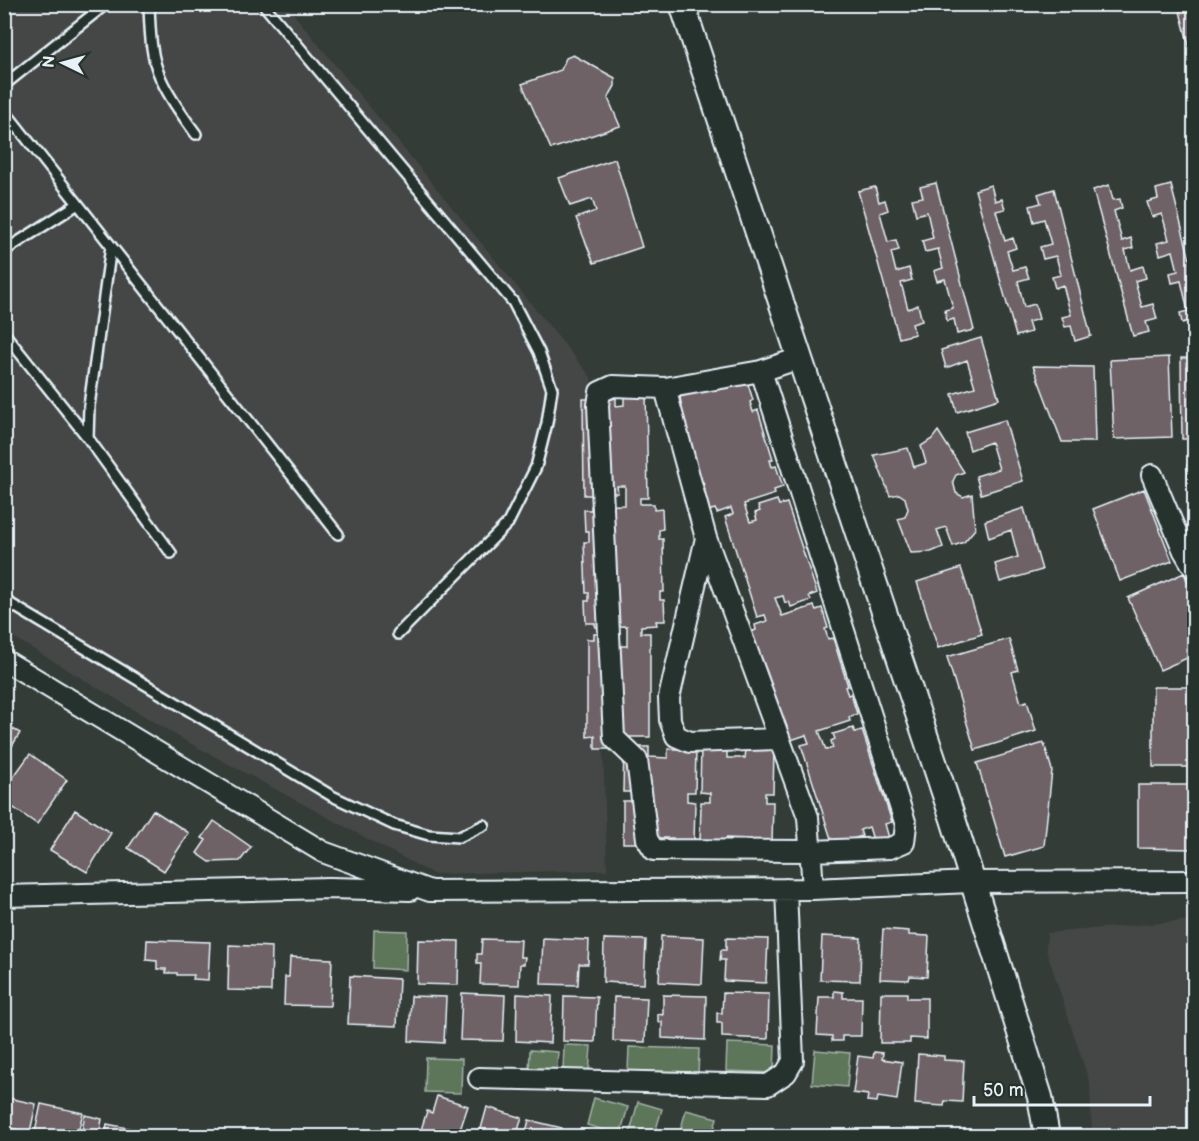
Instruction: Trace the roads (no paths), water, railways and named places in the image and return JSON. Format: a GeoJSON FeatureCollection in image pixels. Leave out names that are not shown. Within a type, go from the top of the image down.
{"type":"FeatureCollection","features":[{"type":"Feature","properties":{"kind":"street"},"geometry":{"type":"LineString","coordinates":[[682,4],[953,819],[1040,1097],[1047,1137]]}},
{"type":"Feature","properties":{"kind":"street"},"geometry":{"type":"LineString","coordinates":[[761,371],[906,825],[904,842],[890,848],[811,851],[654,850],[647,839],[642,782],[637,760],[614,738],[598,405],[600,392],[613,386],[665,388],[761,371],[800,358]]}},
{"type":"Feature","properties":{"kind":"street"},"geometry":{"type":"LineString","coordinates":[[665,388],[706,538],[808,817],[813,890]]}},
{"type":"Feature","properties":{"kind":"street"},"geometry":{"type":"LineString","coordinates":[[1152,475],[1184,551],[1194,568]]}},
{"type":"Feature","properties":{"kind":"street"},"geometry":{"type":"LineString","coordinates":[[706,538],[669,698],[670,720],[676,736],[690,741],[778,740]]}},
{"type":"Feature","properties":{"kind":"street"},"geometry":{"type":"LineString","coordinates":[[4,660],[313,846],[337,859],[430,891]]}},
{"type":"Feature","properties":{"kind":"street"},"geometry":{"type":"LineString","coordinates":[[329,888],[337,859]]}},
{"type":"Feature","properties":{"kind":"street"},"geometry":{"type":"LineString","coordinates":[[4,896],[329,888],[430,891],[813,890],[971,882],[1194,881]]}},
{"type":"Feature","properties":{"kind":"street"},"geometry":{"type":"LineString","coordinates":[[479,1078],[768,1085],[786,1072],[793,1061],[786,889]]}},
{"type":"Feature","properties":{"kind":"lane"},"geometry":{"type":"LineString","coordinates":[[4,86],[106,4]]}},
{"type":"Feature","properties":{"kind":"lane"},"geometry":{"type":"LineString","coordinates":[[149,4],[150,38],[160,77],[176,106],[196,134]]}},
{"type":"Feature","properties":{"kind":"lane"},"geometry":{"type":"LineString","coordinates":[[263,4],[513,302],[539,352],[552,389],[547,423],[536,466],[508,524],[398,633]]}},
{"type":"Feature","properties":{"kind":"lane"},"geometry":{"type":"LineString","coordinates":[[4,110],[338,534]]}},
{"type":"Feature","properties":{"kind":"lane"},"geometry":{"type":"LineString","coordinates":[[4,251],[78,204]]}},
{"type":"Feature","properties":{"kind":"lane"},"geometry":{"type":"LineString","coordinates":[[88,438],[89,406],[111,246]]}},
{"type":"Feature","properties":{"kind":"lane"},"geometry":{"type":"LineString","coordinates":[[4,333],[88,438],[171,554]]}},
{"type":"Feature","properties":{"kind":"lane"},"geometry":{"type":"LineString","coordinates":[[4,600],[332,796],[394,825],[429,835],[459,837],[484,825]]}}]}
